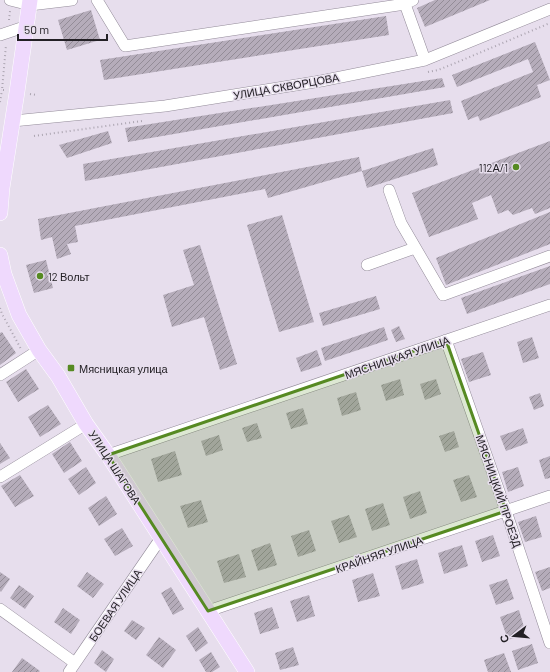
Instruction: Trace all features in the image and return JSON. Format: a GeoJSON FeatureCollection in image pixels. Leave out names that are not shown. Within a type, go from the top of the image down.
{"type":"FeatureCollection","features":[{"type":"Feature","properties":{"kind":"main road"},"geometry":{"type":"LineString","coordinates":[[0,213],[1,188],[13,121],[30,2]]}},
{"type":"Feature","properties":{"kind":"main road","name":"УЛИЦА ШАГОВА"},"geometry":{"type":"LineString","coordinates":[[0,255],[4,274],[19,315],[39,350],[58,376],[86,424],[108,455],[247,672]]}},
{"type":"Feature","properties":{"kind":"street"},"geometry":{"type":"LineString","coordinates":[[10,0],[30,2],[72,0]]}},
{"type":"Feature","properties":{"kind":"street"},"geometry":{"type":"LineString","coordinates":[[97,0],[126,46],[409,2],[424,60]]}},
{"type":"Feature","properties":{"kind":"street","name":"УЛИЦА СКВОРЦОВА"},"geometry":{"type":"LineString","coordinates":[[13,121],[165,106],[322,81],[424,60],[550,8]]}},
{"type":"Feature","properties":{"kind":"street"},"geometry":{"type":"LineString","coordinates":[[0,34],[27,26]]}},
{"type":"Feature","properties":{"kind":"street"},"geometry":{"type":"LineString","coordinates":[[389,190],[401,223],[443,295],[550,256]]}},
{"type":"Feature","properties":{"kind":"street"},"geometry":{"type":"LineString","coordinates":[[367,266],[415,248]]}},
{"type":"Feature","properties":{"kind":"street","name":"МЯСНИЦКАЯ УЛИЦА"},"geometry":{"type":"LineString","coordinates":[[108,455],[550,305]]}},
{"type":"Feature","properties":{"kind":"street","name":"МЯСНИЦКИЙ ПРОЕЗД"},"geometry":{"type":"LineString","coordinates":[[446,340],[506,511],[550,643]]}},
{"type":"Feature","properties":{"kind":"street"},"geometry":{"type":"LineString","coordinates":[[0,375],[39,350]]}},
{"type":"Feature","properties":{"kind":"street"},"geometry":{"type":"LineString","coordinates":[[0,477],[86,424]]}},
{"type":"Feature","properties":{"kind":"street","name":"КРАЙНЯЯ УЛИЦА"},"geometry":{"type":"LineString","coordinates":[[208,611],[550,496]]}},
{"type":"Feature","properties":{"kind":"street","name":"БОЕВАЯ УЛИЦА"},"geometry":{"type":"LineString","coordinates":[[72,668],[161,538]]}},
{"type":"Feature","properties":{"kind":"street"},"geometry":{"type":"LineString","coordinates":[[0,609],[72,668]]}},
{"type":"Feature","properties":{"kind":"path"},"geometry":{"type":"LineString","coordinates":[[0,102],[2,90]]}},
{"type":"Feature","properties":{"kind":"path"},"geometry":{"type":"LineString","coordinates":[[0,308],[27,358]]}},
{"type":"Feature","properties":{"kind":"highlighted area"},"geometry":{"type":"Polygon","coordinates":[[[446,340],[506,511],[208,611],[108,455],[446,340]]]}},
{"type":"Feature","properties":{"kind":"building"},"geometry":{"type":"Polygon","coordinates":[[[435,0],[490,0],[425,27],[417,8],[435,0]]]}},
{"type":"Feature","properties":{"kind":"building"},"geometry":{"type":"Polygon","coordinates":[[[91,10],[100,40],[67,50],[58,20],[91,10]]]}},
{"type":"Feature","properties":{"kind":"building"},"geometry":{"type":"Polygon","coordinates":[[[386,16],[389,35],[104,80],[100,60],[386,16]]]}},
{"type":"Feature","properties":{"kind":"building"},"geometry":{"type":"Polygon","coordinates":[[[535,42],[550,80],[537,85],[541,97],[480,121],[478,116],[468,120],[461,101],[533,72],[528,59],[457,87],[452,75],[535,42]]]}},
{"type":"Feature","properties":{"kind":"building"},"geometry":{"type":"Polygon","coordinates":[[[442,78],[445,87],[128,142],[125,128],[442,78]]]}},
{"type":"Feature","properties":{"kind":"building"},"geometry":{"type":"Polygon","coordinates":[[[450,100],[453,113],[85,181],[83,164],[450,100]]]}},
{"type":"Feature","properties":{"kind":"building"},"geometry":{"type":"Polygon","coordinates":[[[108,131],[112,143],[67,158],[59,145],[108,131]]]}},
{"type":"Feature","properties":{"kind":"building","name":"112А/1"},"geometry":{"type":"Polygon","coordinates":[[[550,141],[550,208],[535,214],[532,208],[513,215],[508,210],[498,214],[491,195],[472,203],[478,219],[429,237],[412,193],[550,141]]]}},
{"type":"Feature","properties":{"kind":"building"},"geometry":{"type":"Polygon","coordinates":[[[433,148],[438,165],[367,188],[362,171],[433,148]]]}},
{"type":"Feature","properties":{"kind":"building"},"geometry":{"type":"Polygon","coordinates":[[[359,157],[362,171],[268,198],[265,189],[75,226],[78,242],[67,244],[71,254],[57,259],[52,237],[41,240],[38,219],[359,157]]]}},
{"type":"Feature","properties":{"kind":"building"},"geometry":{"type":"Polygon","coordinates":[[[550,212],[550,244],[446,285],[436,258],[550,212]]]}},
{"type":"Feature","properties":{"kind":"building"},"geometry":{"type":"Polygon","coordinates":[[[282,215],[314,322],[279,332],[247,225],[282,215]]]}},
{"type":"Feature","properties":{"kind":"building"},"geometry":{"type":"Polygon","coordinates":[[[200,245],[237,364],[220,370],[204,317],[172,327],[163,295],[194,285],[183,250],[200,245]]]}},
{"type":"Feature","properties":{"kind":"building","name":"12 Вольт"},"geometry":{"type":"Polygon","coordinates":[[[46,260],[53,288],[34,293],[26,265],[46,260]]]}},
{"type":"Feature","properties":{"kind":"building"},"geometry":{"type":"Polygon","coordinates":[[[550,266],[550,284],[467,314],[461,298],[550,266]]]}},
{"type":"Feature","properties":{"kind":"building"},"geometry":{"type":"Polygon","coordinates":[[[376,296],[380,309],[323,326],[319,313],[376,296]]]}},
{"type":"Feature","properties":{"kind":"building"},"geometry":{"type":"Polygon","coordinates":[[[399,326],[405,339],[396,342],[391,330],[399,326]]]}},
{"type":"Feature","properties":{"kind":"building"},"geometry":{"type":"Polygon","coordinates":[[[384,327],[388,340],[325,361],[321,348],[384,327]]]}},
{"type":"Feature","properties":{"kind":"building"},"geometry":{"type":"Polygon","coordinates":[[[2,332],[16,353],[0,365],[0,333],[2,332]]]}},
{"type":"Feature","properties":{"kind":"building"},"geometry":{"type":"Polygon","coordinates":[[[532,337],[539,358],[523,363],[517,342],[532,337]]]}},
{"type":"Feature","properties":{"kind":"building"},"geometry":{"type":"Polygon","coordinates":[[[317,350],[322,365],[301,372],[296,358],[317,350]]]}},
{"type":"Feature","properties":{"kind":"building"},"geometry":{"type":"Polygon","coordinates":[[[483,352],[491,375],[469,382],[461,359],[483,352]]]}},
{"type":"Feature","properties":{"kind":"building"},"geometry":{"type":"Polygon","coordinates":[[[26,369],[39,389],[18,402],[6,382],[26,369]]]}},
{"type":"Feature","properties":{"kind":"building"},"geometry":{"type":"Polygon","coordinates":[[[400,379],[404,395],[386,401],[381,385],[400,379]]]}},
{"type":"Feature","properties":{"kind":"building"},"geometry":{"type":"Polygon","coordinates":[[[436,379],[441,394],[425,400],[420,384],[436,379]]]}},
{"type":"Feature","properties":{"kind":"building"},"geometry":{"type":"Polygon","coordinates":[[[356,392],[361,410],[342,416],[337,398],[356,392]]]}},
{"type":"Feature","properties":{"kind":"building"},"geometry":{"type":"Polygon","coordinates":[[[540,393],[544,406],[534,410],[529,397],[540,393]]]}},
{"type":"Feature","properties":{"kind":"building"},"geometry":{"type":"Polygon","coordinates":[[[48,405],[61,424],[40,437],[28,417],[48,405]]]}},
{"type":"Feature","properties":{"kind":"building"},"geometry":{"type":"Polygon","coordinates":[[[303,408],[308,424],[291,429],[286,413],[303,408]]]}},
{"type":"Feature","properties":{"kind":"building"},"geometry":{"type":"Polygon","coordinates":[[[257,423],[262,438],[247,442],[242,428],[257,423]]]}},
{"type":"Feature","properties":{"kind":"building"},"geometry":{"type":"Polygon","coordinates":[[[523,428],[528,443],[506,451],[500,436],[523,428]]]}},
{"type":"Feature","properties":{"kind":"building"},"geometry":{"type":"Polygon","coordinates":[[[454,431],[459,447],[445,452],[439,436],[454,431]]]}},
{"type":"Feature","properties":{"kind":"building"},"geometry":{"type":"Polygon","coordinates":[[[219,435],[223,450],[206,456],[201,441],[219,435]]]}},
{"type":"Feature","properties":{"kind":"building"},"geometry":{"type":"Polygon","coordinates":[[[70,442],[82,461],[64,473],[52,454],[70,442]]]}},
{"type":"Feature","properties":{"kind":"building"},"geometry":{"type":"Polygon","coordinates":[[[0,443],[10,458],[0,464],[0,443]]]}},
{"type":"Feature","properties":{"kind":"building"},"geometry":{"type":"Polygon","coordinates":[[[175,451],[182,475],[158,482],[151,459],[175,451]]]}},
{"type":"Feature","properties":{"kind":"building"},"geometry":{"type":"Polygon","coordinates":[[[550,456],[550,478],[545,479],[539,460],[550,456]]]}},
{"type":"Feature","properties":{"kind":"building"},"geometry":{"type":"Polygon","coordinates":[[[86,467],[96,483],[79,495],[68,479],[86,467]]]}},
{"type":"Feature","properties":{"kind":"building"},"geometry":{"type":"Polygon","coordinates":[[[518,467],[524,486],[508,492],[502,472],[518,467]]]}},
{"type":"Feature","properties":{"kind":"building"},"geometry":{"type":"Polygon","coordinates":[[[20,475],[34,496],[15,507],[1,486],[20,475]]]}},
{"type":"Feature","properties":{"kind":"building"},"geometry":{"type":"Polygon","coordinates":[[[469,475],[477,497],[461,502],[453,480],[469,475]]]}},
{"type":"Feature","properties":{"kind":"building"},"geometry":{"type":"Polygon","coordinates":[[[420,491],[427,513],[410,519],[403,497],[420,491]]]}},
{"type":"Feature","properties":{"kind":"building"},"geometry":{"type":"Polygon","coordinates":[[[106,496],[117,514],[99,526],[88,508],[106,496]]]}},
{"type":"Feature","properties":{"kind":"building"},"geometry":{"type":"Polygon","coordinates":[[[201,500],[208,522],[188,528],[180,506],[201,500]]]}},
{"type":"Feature","properties":{"kind":"building"},"geometry":{"type":"Polygon","coordinates":[[[383,503],[390,525],[372,531],[365,509],[383,503]]]}},
{"type":"Feature","properties":{"kind":"building"},"geometry":{"type":"Polygon","coordinates":[[[349,515],[357,537],[339,543],[331,521],[349,515]]]}},
{"type":"Feature","properties":{"kind":"building"},"geometry":{"type":"Polygon","coordinates":[[[536,516],[542,537],[525,542],[518,522],[536,516]]]}},
{"type":"Feature","properties":{"kind":"building"},"geometry":{"type":"Polygon","coordinates":[[[122,528],[133,546],[115,556],[104,539],[122,528]]]}},
{"type":"Feature","properties":{"kind":"building"},"geometry":{"type":"Polygon","coordinates":[[[309,530],[316,551],[298,557],[291,536],[309,530]]]}},
{"type":"Feature","properties":{"kind":"building"},"geometry":{"type":"Polygon","coordinates":[[[493,535],[500,556],[482,562],[475,541],[493,535]]]}},
{"type":"Feature","properties":{"kind":"building"},"geometry":{"type":"Polygon","coordinates":[[[270,543],[277,565],[258,571],[251,550],[270,543]]]}},
{"type":"Feature","properties":{"kind":"building"},"geometry":{"type":"Polygon","coordinates":[[[462,545],[468,566],[444,574],[438,553],[462,545]]]}},
{"type":"Feature","properties":{"kind":"building"},"geometry":{"type":"Polygon","coordinates":[[[239,554],[246,577],[224,583],[217,561],[239,554]]]}},
{"type":"Feature","properties":{"kind":"building"},"geometry":{"type":"Polygon","coordinates":[[[417,559],[424,583],[402,590],[395,566],[417,559]]]}},
{"type":"Feature","properties":{"kind":"building"},"geometry":{"type":"Polygon","coordinates":[[[550,567],[550,588],[542,591],[535,572],[550,567]]]}},
{"type":"Feature","properties":{"kind":"building"},"geometry":{"type":"Polygon","coordinates":[[[0,572],[10,579],[1,592],[0,591],[0,572]]]}},
{"type":"Feature","properties":{"kind":"building"},"geometry":{"type":"Polygon","coordinates":[[[87,572],[104,584],[93,598],[77,586],[87,572]]]}},
{"type":"Feature","properties":{"kind":"building"},"geometry":{"type":"Polygon","coordinates":[[[373,573],[380,596],[358,602],[352,580],[373,573]]]}},
{"type":"Feature","properties":{"kind":"building"},"geometry":{"type":"Polygon","coordinates":[[[507,579],[514,599],[496,605],[489,585],[507,579]]]}},
{"type":"Feature","properties":{"kind":"building"},"geometry":{"type":"Polygon","coordinates":[[[19,585],[34,596],[25,609],[10,598],[19,585]]]}},
{"type":"Feature","properties":{"kind":"building"},"geometry":{"type":"Polygon","coordinates":[[[171,587],[184,609],[173,615],[161,593],[171,587]]]}},
{"type":"Feature","properties":{"kind":"building"},"geometry":{"type":"Polygon","coordinates":[[[309,595],[315,616],[297,622],[290,601],[309,595]]]}},
{"type":"Feature","properties":{"kind":"building"},"geometry":{"type":"Polygon","coordinates":[[[272,607],[279,628],[260,634],[254,613],[272,607]]]}},
{"type":"Feature","properties":{"kind":"building"},"geometry":{"type":"Polygon","coordinates":[[[63,608],[80,620],[71,634],[54,622],[63,608]]]}},
{"type":"Feature","properties":{"kind":"building"},"geometry":{"type":"Polygon","coordinates":[[[519,610],[526,634],[508,640],[500,617],[519,610]]]}},
{"type":"Feature","properties":{"kind":"building"},"geometry":{"type":"Polygon","coordinates":[[[132,620],[145,628],[136,640],[124,631],[132,620]]]}},
{"type":"Feature","properties":{"kind":"building"},"geometry":{"type":"Polygon","coordinates":[[[198,627],[208,643],[196,652],[186,636],[198,627]]]}},
{"type":"Feature","properties":{"kind":"building"},"geometry":{"type":"Polygon","coordinates":[[[159,637],[176,650],[163,668],[146,655],[159,637]]]}},
{"type":"Feature","properties":{"kind":"building"},"geometry":{"type":"Polygon","coordinates":[[[532,644],[538,663],[518,670],[512,651],[532,644]]]}},
{"type":"Feature","properties":{"kind":"building"},"geometry":{"type":"Polygon","coordinates":[[[293,647],[299,665],[280,670],[275,653],[293,647]]]}},
{"type":"Feature","properties":{"kind":"building"},"geometry":{"type":"Polygon","coordinates":[[[102,650],[114,659],[106,672],[94,663],[102,650]]]}},
{"type":"Feature","properties":{"kind":"building"},"geometry":{"type":"Polygon","coordinates":[[[211,652],[220,667],[212,672],[206,672],[199,660],[211,652]]]}},
{"type":"Feature","properties":{"kind":"building"},"geometry":{"type":"Polygon","coordinates":[[[504,653],[511,672],[488,672],[484,660],[504,653]]]}},
{"type":"Feature","properties":{"kind":"building"},"geometry":{"type":"Polygon","coordinates":[[[22,658],[40,671],[12,672],[22,658]]]}},
{"type":"Feature","properties":{"kind":"place","name":"112А/1"},"geometry":{"type":"Point","coordinates":[516,167]}},
{"type":"Feature","properties":{"kind":"place","name":"12 Вольт"},"geometry":{"type":"Point","coordinates":[40,276]}},
{"type":"Feature","properties":{"kind":"place","name":"Мясницкая улица"},"geometry":{"type":"Point","coordinates":[71,368]}}]}
